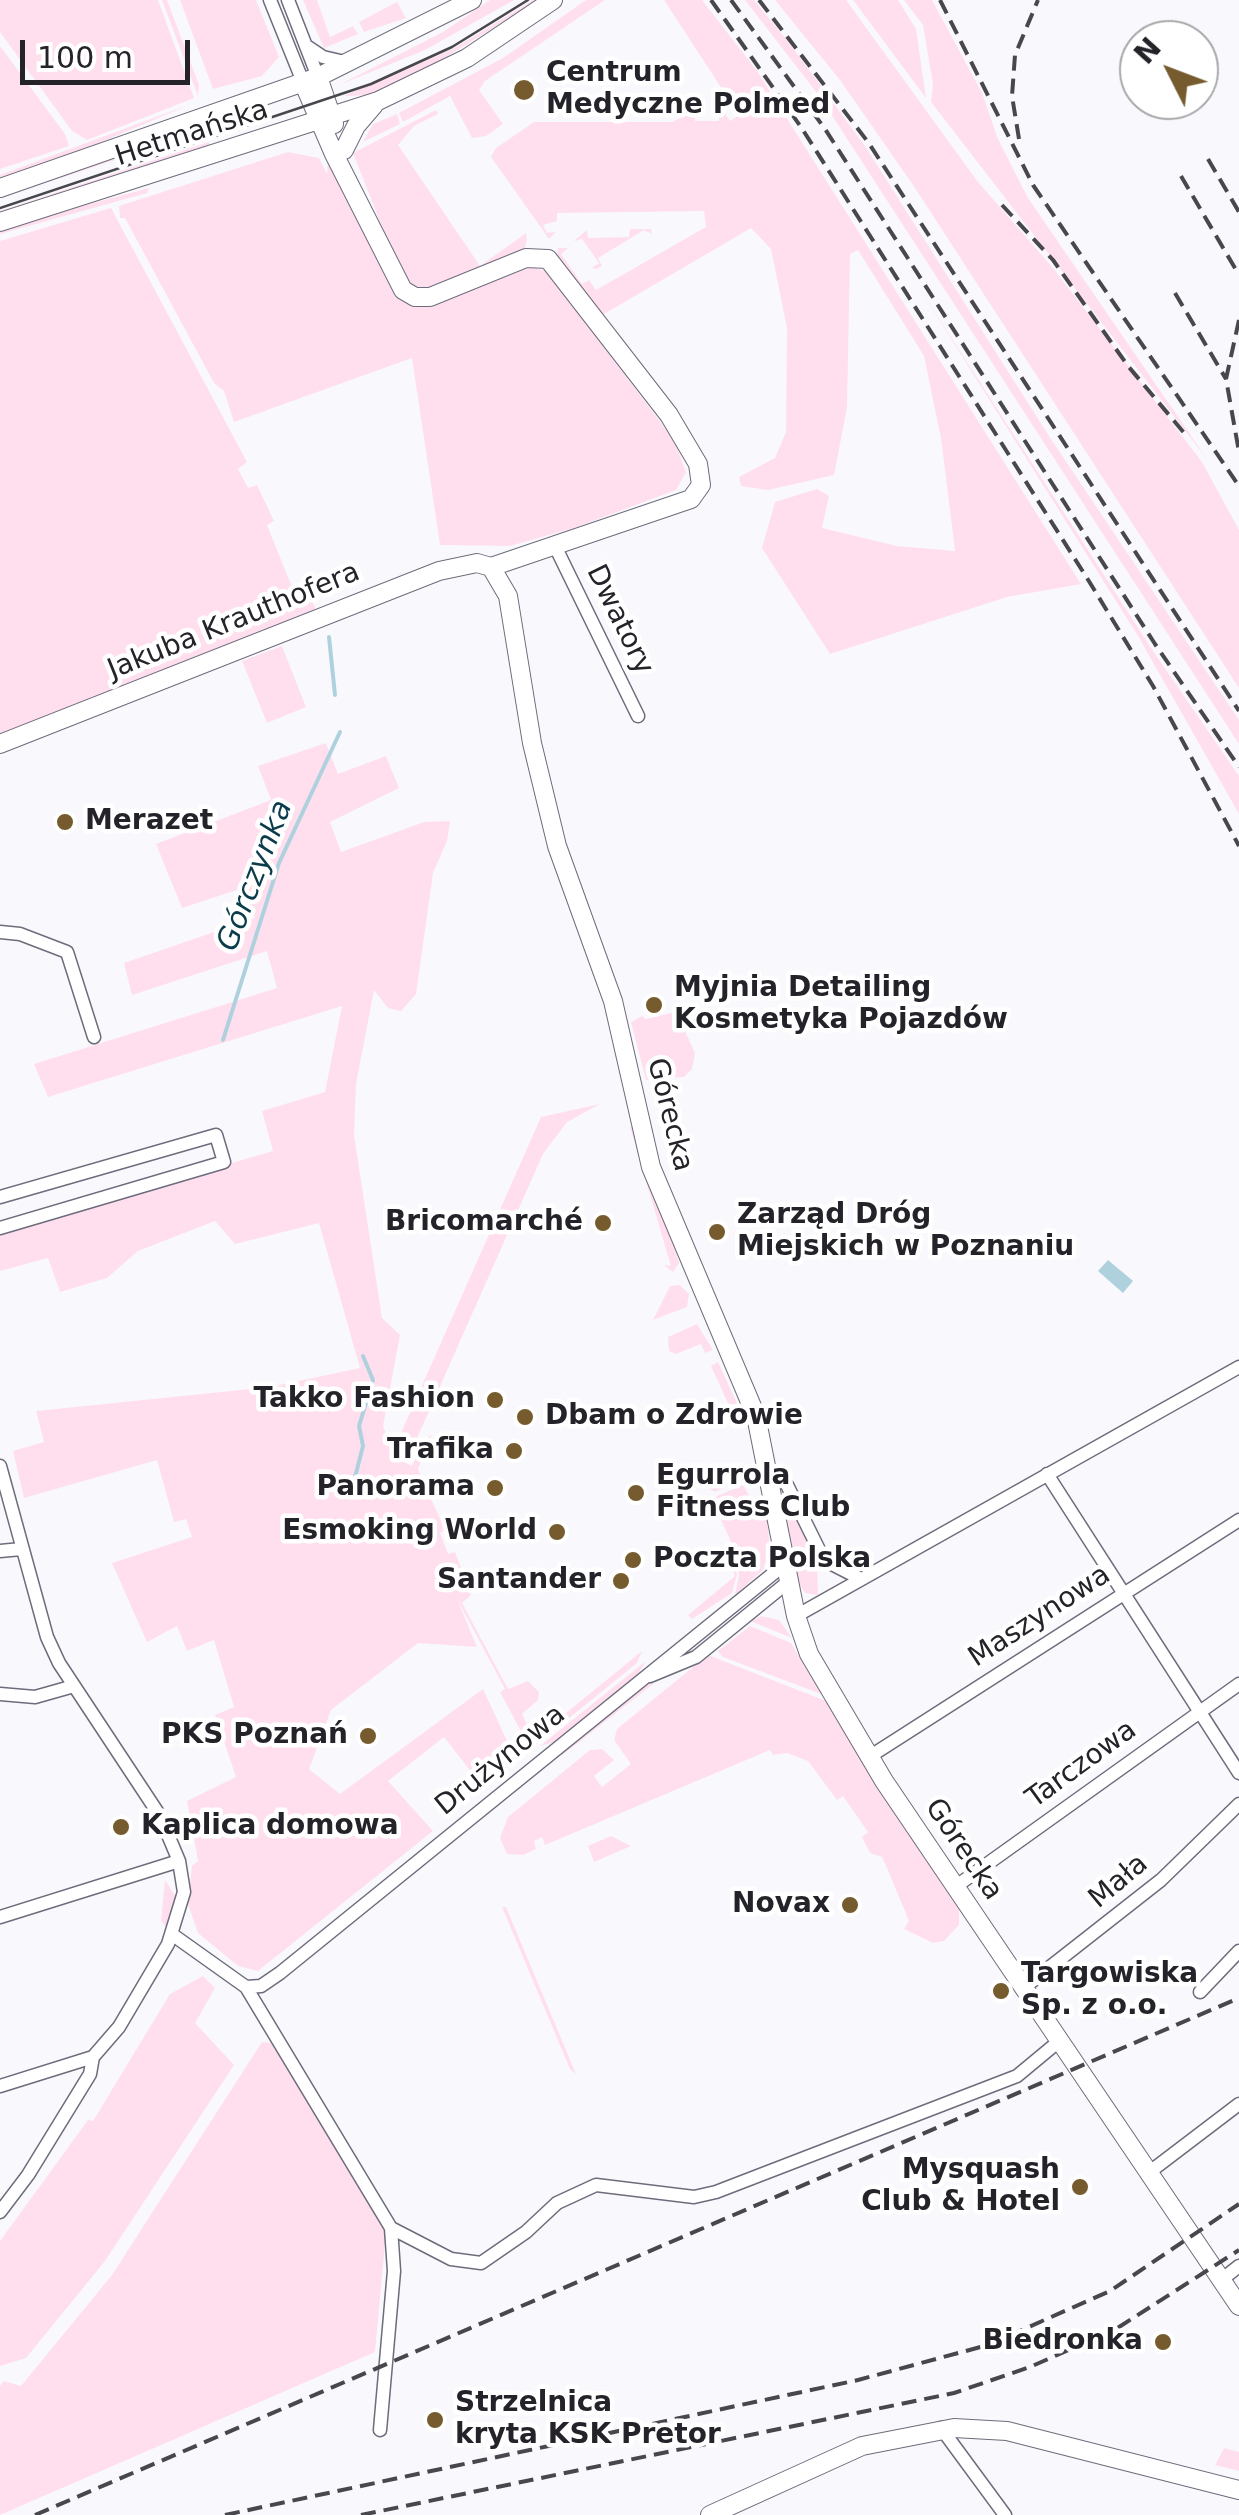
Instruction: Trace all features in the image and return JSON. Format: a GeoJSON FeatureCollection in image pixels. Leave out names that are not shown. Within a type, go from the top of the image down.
{"type":"FeatureCollection","features":[{"type":"Feature","properties":{"kind":"street"},"geometry":{"type":"LineString","coordinates":[[270,0],[310,80],[398,282],[415,297],[435,295],[532,257],[551,261],[688,443],[701,478],[699,491],[691,499],[491,568]]}},
{"type":"Feature","properties":{"kind":"street"},"geometry":{"type":"LineString","coordinates":[[288,0],[307,45],[310,80]]}},
{"type":"Feature","properties":{"kind":"street","name":"Hetmańska"},"geometry":{"type":"LineString","coordinates":[[0,188],[310,80],[355,62],[472,0]]}},
{"type":"Feature","properties":{"kind":"street","name":"Hetmańska"},"geometry":{"type":"LineString","coordinates":[[0,222],[378,101],[467,58],[553,0]]}},
{"type":"Feature","properties":{"kind":"street"},"geometry":{"type":"LineString","coordinates":[[307,45],[328,59],[355,62]]}},
{"type":"Feature","properties":{"kind":"street"},"geometry":{"type":"LineString","coordinates":[[344,150],[359,121],[378,101]]}},
{"type":"Feature","properties":{"kind":"street"},"geometry":{"type":"LineString","coordinates":[[326,119],[344,150],[358,196]]}},
{"type":"Feature","properties":{"kind":"street","name":"Dwatory"},"geometry":{"type":"LineString","coordinates":[[555,546],[638,716]]}},
{"type":"Feature","properties":{"kind":"street","name":"Jakuba Krauthofera"},"geometry":{"type":"LineString","coordinates":[[0,744],[438,571],[477,564],[491,568]]}},
{"type":"Feature","properties":{"kind":"street","name":"Górecka"},"geometry":{"type":"LineString","coordinates":[[491,568],[508,596],[532,743],[556,846],[613,1001],[658,1187],[756,1416],[786,1573],[809,1654],[869,1757],[1022,1989],[1239,2306]]}},
{"type":"Feature","properties":{"kind":"street"},"geometry":{"type":"LineString","coordinates":[[0,932],[20,934],[67,952],[94,1037]]}},
{"type":"Feature","properties":{"kind":"street"},"geometry":{"type":"LineString","coordinates":[[0,1196],[216,1134],[224,1162],[0,1228]]}},
{"type":"Feature","properties":{"kind":"street"},"geometry":{"type":"LineString","coordinates":[[796,1616],[1239,1367]]}},
{"type":"Feature","properties":{"kind":"street"},"geometry":{"type":"LineString","coordinates":[[0,1466],[47,1637],[74,1686],[160,1816],[179,1861],[184,1899],[172,1935],[118,2028],[93,2057],[90,2074],[28,2175],[0,2212]]}},
{"type":"Feature","properties":{"kind":"street"},"geometry":{"type":"LineString","coordinates":[[1047,1474],[1239,1773]]}},
{"type":"Feature","properties":{"kind":"street"},"geometry":{"type":"LineString","coordinates":[[787,1485],[824,1560],[861,1579]]}},
{"type":"Feature","properties":{"kind":"street","name":"Maszynowa"},"geometry":{"type":"LineString","coordinates":[[869,1757],[1239,1520]]}},
{"type":"Feature","properties":{"kind":"street"},"geometry":{"type":"LineString","coordinates":[[0,1552],[21,1549]]}},
{"type":"Feature","properties":{"kind":"street","name":"Drużynowa"},"geometry":{"type":"LineString","coordinates":[[246,1986],[261,1986],[280,1974],[643,1678],[786,1573]]}},
{"type":"Feature","properties":{"kind":"street","name":"Tarczowa"},"geometry":{"type":"LineString","coordinates":[[955,1887],[1239,1684]]}},
{"type":"Feature","properties":{"kind":"street"},"geometry":{"type":"LineString","coordinates":[[0,1694],[34,1697],[74,1686]]}},
{"type":"Feature","properties":{"kind":"street","name":"Mała"},"geometry":{"type":"LineString","coordinates":[[1022,1989],[1162,1880],[1239,1804]]}},
{"type":"Feature","properties":{"kind":"street"},"geometry":{"type":"LineString","coordinates":[[0,1918],[179,1861]]}},
{"type":"Feature","properties":{"kind":"street"},"geometry":{"type":"LineString","coordinates":[[172,1935],[246,1986],[391,2228],[394,2271],[380,2430]]}},
{"type":"Feature","properties":{"kind":"street"},"geometry":{"type":"LineString","coordinates":[[1200,1992],[1239,1952]]}},
{"type":"Feature","properties":{"kind":"street"},"geometry":{"type":"LineString","coordinates":[[391,2228],[451,2259],[482,2263],[526,2232],[557,2203],[596,2186],[694,2196],[716,2192],[1017,2076],[1058,2042]]}},
{"type":"Feature","properties":{"kind":"street"},"geometry":{"type":"LineString","coordinates":[[0,2086],[93,2057]]}},
{"type":"Feature","properties":{"kind":"street"},"geometry":{"type":"LineString","coordinates":[[1147,2174],[1239,2104]]}},
{"type":"Feature","properties":{"kind":"street"},"geometry":{"type":"LineString","coordinates":[[1220,2280],[1239,2266]]}},
{"type":"Feature","properties":{"kind":"street"},"geometry":{"type":"LineString","coordinates":[[941,2428],[1005,2515]]}},
{"type":"Feature","properties":{"kind":"street"},"geometry":{"type":"LineString","coordinates":[[710,2515],[847,2452],[941,2428],[1007,2431],[1239,2490]]}},
{"type":"Feature","properties":{"kind":"shaded area"},"geometry":{"type":"Polygon","coordinates":[[[0,0],[158,0],[194,98],[87,140],[72,131],[0,32],[0,0]]]}},
{"type":"Feature","properties":{"kind":"shaded area"},"geometry":{"type":"Polygon","coordinates":[[[162,0],[167,0],[199,85],[198,96],[162,0]]]}},
{"type":"Feature","properties":{"kind":"shaded area"},"geometry":{"type":"Polygon","coordinates":[[[180,0],[256,0],[279,57],[262,76],[213,89],[180,0]]]}},
{"type":"Feature","properties":{"kind":"shaded area"},"geometry":{"type":"Polygon","coordinates":[[[303,0],[317,0],[330,37],[353,26],[358,34],[324,48],[303,0]]]}},
{"type":"Feature","properties":{"kind":"shaded area"},"geometry":{"type":"Polygon","coordinates":[[[490,0],[514,0],[425,50],[339,85],[443,32],[490,0]]]}},
{"type":"Feature","properties":{"kind":"shaded area"},"geometry":{"type":"Polygon","coordinates":[[[538,0],[425,70],[372,95],[344,96],[453,49],[538,0]]]}},
{"type":"Feature","properties":{"kind":"shaded area"},"geometry":{"type":"Polygon","coordinates":[[[586,0],[605,0],[485,81],[479,90],[503,124],[486,136],[472,138],[450,96],[403,122],[399,113],[503,58],[586,0]]]}},
{"type":"Feature","properties":{"kind":"shaded area"},"geometry":{"type":"Polygon","coordinates":[[[664,0],[702,0],[757,71],[1081,584],[1007,597],[830,654],[762,548],[775,502],[817,489],[829,496],[822,528],[897,546],[955,551],[941,438],[924,356],[858,250],[850,254],[847,408],[834,475],[768,490],[741,486],[739,477],[775,458],[786,432],[787,328],[771,249],[751,228],[599,317],[557,256],[558,248],[568,248],[561,254],[582,284],[589,280],[596,290],[706,227],[704,211],[557,213],[557,221],[543,225],[547,233],[556,232],[549,239],[491,157],[496,148],[534,122],[672,122],[695,111],[695,121],[719,121],[719,104],[730,121],[739,115],[664,0]]]}},
{"type":"Feature","properties":{"kind":"shaded area"},"geometry":{"type":"Polygon","coordinates":[[[745,0],[754,0],[865,146],[1049,436],[1239,720],[1239,744],[820,97],[745,0]]]}},
{"type":"Feature","properties":{"kind":"shaded area"},"geometry":{"type":"Polygon","coordinates":[[[775,0],[846,0],[978,182],[1053,268],[1202,462],[1239,530],[1239,688],[915,188],[840,80],[775,0]]]}},
{"type":"Feature","properties":{"kind":"shaded area"},"geometry":{"type":"Polygon","coordinates":[[[853,0],[898,0],[916,29],[926,98],[853,0]]]}},
{"type":"Feature","properties":{"kind":"shaded area"},"geometry":{"type":"Polygon","coordinates":[[[904,0],[932,0],[982,93],[998,139],[1028,198],[1207,459],[931,102],[933,84],[923,25],[904,0]]]}},
{"type":"Feature","properties":{"kind":"shaded area"},"geometry":{"type":"Polygon","coordinates":[[[397,2],[406,18],[364,32],[359,22],[397,2]]]}},
{"type":"Feature","properties":{"kind":"shaded area"},"geometry":{"type":"Polygon","coordinates":[[[0,46],[65,134],[69,146],[0,169],[0,46]]]}},
{"type":"Feature","properties":{"kind":"shaded area"},"geometry":{"type":"Polygon","coordinates":[[[191,104],[62,159],[0,180],[0,175],[191,104]]]}},
{"type":"Feature","properties":{"kind":"shaded area"},"geometry":{"type":"Polygon","coordinates":[[[436,110],[438,114],[414,126],[398,145],[480,266],[526,233],[527,239],[524,251],[424,290],[407,282],[399,270],[353,153],[436,110]]]}},
{"type":"Feature","properties":{"kind":"shaded area"},"geometry":{"type":"Polygon","coordinates":[[[397,114],[400,124],[363,142],[373,124],[397,114]]]}},
{"type":"Feature","properties":{"kind":"shaded area"},"geometry":{"type":"Polygon","coordinates":[[[203,125],[205,130],[0,198],[0,196],[203,125]]]}},
{"type":"Feature","properties":{"kind":"shaded area"},"geometry":{"type":"Polygon","coordinates":[[[209,142],[210,147],[0,215],[0,211],[209,142]]]}},
{"type":"Feature","properties":{"kind":"shaded area"},"geometry":{"type":"Polygon","coordinates":[[[288,152],[319,158],[327,174],[328,161],[405,302],[438,303],[531,267],[546,271],[674,440],[686,472],[676,490],[574,528],[510,546],[440,545],[412,358],[234,422],[224,391],[214,383],[125,218],[120,218],[119,206],[288,152]]]}},
{"type":"Feature","properties":{"kind":"shaded area"},"geometry":{"type":"Polygon","coordinates":[[[149,188],[147,193],[0,234],[0,228],[149,188]]]}},
{"type":"Feature","properties":{"kind":"shaded area"},"geometry":{"type":"Polygon","coordinates":[[[111,208],[247,462],[238,469],[248,488],[257,485],[274,521],[267,525],[298,602],[311,597],[314,613],[0,737],[0,241],[111,208]]]}},
{"type":"Feature","properties":{"kind":"shaded area"},"geometry":{"type":"Polygon","coordinates":[[[630,229],[651,229],[652,234],[644,230],[598,258],[602,266],[596,269],[592,268],[599,263],[582,239],[574,241],[587,230],[588,238],[629,237],[630,229]]]}},
{"type":"Feature","properties":{"kind":"shaded area"},"geometry":{"type":"Polygon","coordinates":[[[911,275],[1151,648],[1239,776],[1239,814],[1138,636],[911,275]]]}},
{"type":"Feature","properties":{"kind":"shaded area"},"geometry":{"type":"Polygon","coordinates":[[[282,646],[306,707],[267,723],[242,661],[282,646]]]}},
{"type":"Feature","properties":{"kind":"shaded area"},"geometry":{"type":"Polygon","coordinates":[[[326,743],[338,774],[386,756],[399,788],[330,822],[341,852],[424,822],[450,821],[447,841],[433,873],[416,994],[401,1011],[388,1008],[374,990],[356,1084],[354,1135],[382,1318],[400,1335],[383,1426],[393,1451],[541,1117],[600,1104],[567,1122],[543,1154],[406,1463],[412,1466],[422,1443],[432,1434],[418,1469],[445,1530],[440,1533],[448,1554],[455,1552],[471,1595],[462,1603],[508,1689],[528,1681],[539,1692],[538,1700],[522,1714],[534,1739],[530,1742],[524,1737],[500,1692],[505,1689],[457,1599],[477,1647],[418,1643],[331,1710],[309,1769],[340,1794],[483,1689],[514,1756],[483,1787],[444,1737],[388,1781],[433,1831],[258,1971],[238,1966],[198,1933],[188,1904],[192,1866],[198,1861],[187,1801],[236,1777],[215,1715],[234,1707],[214,1640],[187,1651],[177,1626],[147,1642],[112,1563],[192,1537],[186,1519],[174,1522],[157,1460],[24,1498],[13,1451],[44,1442],[36,1411],[270,1387],[360,1368],[319,1223],[235,1244],[215,1221],[138,1251],[107,1278],[60,1292],[48,1258],[0,1271],[0,1230],[273,1151],[262,1111],[325,1092],[342,1006],[48,1097],[34,1064],[277,988],[267,951],[132,995],[124,963],[255,918],[243,888],[182,908],[156,844],[271,800],[258,766],[326,743]]]}},
{"type":"Feature","properties":{"kind":"shaded area"},"geometry":{"type":"Polygon","coordinates":[[[676,1012],[695,1053],[692,1069],[684,1077],[646,1080],[631,1022],[642,1016],[646,1019],[676,1012]]]}},
{"type":"Feature","properties":{"kind":"shaded area"},"geometry":{"type":"Polygon","coordinates":[[[630,1127],[672,1239],[679,1263],[673,1272],[664,1265],[671,1266],[630,1127]]]}},
{"type":"Feature","properties":{"kind":"shaded area"},"geometry":{"type":"Polygon","coordinates":[[[680,1285],[689,1294],[687,1307],[653,1320],[670,1286],[680,1285]]]}},
{"type":"Feature","properties":{"kind":"shaded area"},"geometry":{"type":"Polygon","coordinates":[[[697,1324],[713,1350],[705,1353],[701,1344],[676,1354],[669,1351],[668,1337],[697,1324]]]}},
{"type":"Feature","properties":{"kind":"shaded area"},"geometry":{"type":"Polygon","coordinates":[[[718,1362],[742,1414],[736,1421],[711,1366],[718,1362]]]}},
{"type":"Feature","properties":{"kind":"shaded area"},"geometry":{"type":"Polygon","coordinates":[[[731,1471],[741,1480],[715,1492],[708,1488],[705,1482],[731,1471]]]}},
{"type":"Feature","properties":{"kind":"shaded area"},"geometry":{"type":"Polygon","coordinates":[[[743,1485],[752,1501],[766,1512],[770,1548],[763,1570],[735,1595],[739,1575],[733,1546],[714,1504],[717,1496],[743,1485]]]}},
{"type":"Feature","properties":{"kind":"shaded area"},"geometry":{"type":"Polygon","coordinates":[[[784,1495],[817,1563],[818,1595],[805,1593],[798,1582],[780,1498],[784,1495]]]}},
{"type":"Feature","properties":{"kind":"shaded area"},"geometry":{"type":"Polygon","coordinates":[[[731,1547],[737,1575],[732,1593],[692,1619],[688,1615],[735,1576],[724,1550],[731,1547]]]}},
{"type":"Feature","properties":{"kind":"shaded area"},"geometry":{"type":"Polygon","coordinates":[[[761,1616],[779,1620],[792,1638],[750,1621],[761,1616]]]}},
{"type":"Feature","properties":{"kind":"shaded area"},"geometry":{"type":"Polygon","coordinates":[[[750,1626],[791,1643],[821,1694],[723,1657],[718,1651],[750,1626]]]}},
{"type":"Feature","properties":{"kind":"shaded area"},"geometry":{"type":"Polygon","coordinates":[[[642,1651],[637,1663],[541,1741],[538,1736],[642,1651]]]}},
{"type":"Feature","properties":{"kind":"shaded area"},"geometry":{"type":"Polygon","coordinates":[[[708,1655],[826,1701],[959,1909],[959,1925],[944,1941],[933,1943],[904,1929],[909,1921],[882,1857],[870,1853],[862,1837],[868,1832],[843,1796],[837,1800],[808,1761],[787,1753],[773,1755],[770,1750],[545,1845],[542,1837],[534,1841],[536,1849],[523,1855],[507,1854],[500,1838],[508,1817],[590,1750],[602,1749],[614,1760],[594,1776],[602,1787],[631,1764],[614,1740],[617,1729],[708,1655]]]}},
{"type":"Feature","properties":{"kind":"shaded area"},"geometry":{"type":"Polygon","coordinates":[[[646,1661],[639,1673],[554,1742],[540,1746],[646,1661]]]}},
{"type":"Feature","properties":{"kind":"shaded area"},"geometry":{"type":"Polygon","coordinates":[[[649,1680],[653,1684],[561,1756],[560,1754],[649,1680]]]}},
{"type":"Feature","properties":{"kind":"shaded area"},"geometry":{"type":"Polygon","coordinates":[[[611,1836],[631,1846],[594,1862],[588,1846],[611,1836]]]}},
{"type":"Feature","properties":{"kind":"shaded area"},"geometry":{"type":"Polygon","coordinates":[[[165,1880],[177,1899],[169,1930],[161,1921],[165,1880]]]}},
{"type":"Feature","properties":{"kind":"shaded area"},"geometry":{"type":"Polygon","coordinates":[[[502,1907],[506,1907],[576,2074],[570,2069],[502,1907]]]}},
{"type":"Feature","properties":{"kind":"shaded area"},"geometry":{"type":"Polygon","coordinates":[[[203,1976],[215,1988],[195,2023],[234,2065],[105,2261],[26,2358],[0,2366],[0,2241],[88,2120],[93,2121],[170,1994],[203,1976]]]}},
{"type":"Feature","properties":{"kind":"shaded area"},"geometry":{"type":"Polygon","coordinates":[[[262,2042],[273,2043],[386,2232],[375,2352],[0,2515],[0,2386],[4,2381],[21,2386],[112,2275],[262,2042]]]}},
{"type":"Feature","properties":{"kind":"shaded area"},"geometry":{"type":"Polygon","coordinates":[[[1224,2448],[1239,2452],[1239,2471],[1215,2465],[1224,2448]]]}},
{"type":"Feature","properties":{"kind":"water"},"geometry":{"type":"Polygon","coordinates":[[[1108,1260],[1133,1281],[1123,1293],[1098,1271],[1108,1260]]]}},
{"type":"Feature","properties":{"kind":"waterway","name":"Górczynka"},"geometry":{"type":"LineString","coordinates":[[329,637],[335,695]]}},
{"type":"Feature","properties":{"kind":"waterway","name":"Górczynka"},"geometry":{"type":"LineString","coordinates":[[223,1040],[279,863],[340,732]]}},
{"type":"Feature","properties":{"kind":"waterway","name":"Górczynka"},"geometry":{"type":"LineString","coordinates":[[355,1477],[363,1446],[359,1426],[373,1380],[363,1356]]}},
{"type":"Feature","properties":{"kind":"tram line"},"geometry":{"type":"LineString","coordinates":[[0,208],[371,84],[452,47],[528,0]]}},
{"type":"Feature","properties":{"kind":"railway"},"geometry":{"type":"LineString","coordinates":[[711,0],[801,127],[1087,578],[1153,686],[1239,846]]}},
{"type":"Feature","properties":{"kind":"railway"},"geometry":{"type":"LineString","coordinates":[[731,0],[825,129],[1155,644],[1239,767]]}},
{"type":"Feature","properties":{"kind":"railway"},"geometry":{"type":"LineString","coordinates":[[759,0],[868,142],[1239,711]]}},
{"type":"Feature","properties":{"kind":"railway"},"geometry":{"type":"LineString","coordinates":[[940,0],[1033,185],[1239,486]]}},
{"type":"Feature","properties":{"kind":"railway"},"geometry":{"type":"LineString","coordinates":[[1019,139],[1012,96],[1015,55],[1038,0]]}},
{"type":"Feature","properties":{"kind":"railway"},"geometry":{"type":"LineString","coordinates":[[1208,159],[1239,212]]}},
{"type":"Feature","properties":{"kind":"railway"},"geometry":{"type":"LineString","coordinates":[[1181,176],[1239,275]]}},
{"type":"Feature","properties":{"kind":"railway"},"geometry":{"type":"LineString","coordinates":[[1002,205],[1053,260],[1128,366],[1185,434]]}},
{"type":"Feature","properties":{"kind":"railway"},"geometry":{"type":"LineString","coordinates":[[1175,293],[1226,379]]}},
{"type":"Feature","properties":{"kind":"railway"},"geometry":{"type":"LineString","coordinates":[[1239,320],[1226,379],[1239,452]]}},
{"type":"Feature","properties":{"kind":"railway"},"geometry":{"type":"LineString","coordinates":[[35,2515],[1239,1998]]}},
{"type":"Feature","properties":{"kind":"railway"},"geometry":{"type":"LineString","coordinates":[[225,2515],[858,2380],[988,2345],[1110,2291],[1239,2204]]}},
{"type":"Feature","properties":{"kind":"railway"},"geometry":{"type":"LineString","coordinates":[[361,2515],[954,2393],[1030,2367],[1116,2329],[1239,2250]]}},
{"type":"Feature","properties":{"kind":"place","name":"Centrum Medyczne Polmed"},"geometry":{"type":"Point","coordinates":[524,90]}},
{"type":"Feature","properties":{"kind":"place","name":"Merazet"},"geometry":{"type":"Point","coordinates":[65,822]}},
{"type":"Feature","properties":{"kind":"place","name":"Myjnia Detailing Kosmetyka Pojazdów"},"geometry":{"type":"Point","coordinates":[654,1005]}},
{"type":"Feature","properties":{"kind":"place","name":"Bricomarché"},"geometry":{"type":"Point","coordinates":[603,1223]}},
{"type":"Feature","properties":{"kind":"place","name":"Zarząd Dróg Miejskich w Poznaniu"},"geometry":{"type":"Point","coordinates":[717,1232]}},
{"type":"Feature","properties":{"kind":"place","name":"Takko Fashion"},"geometry":{"type":"Point","coordinates":[495,1400]}},
{"type":"Feature","properties":{"kind":"place","name":"Dbam o Zdrowie"},"geometry":{"type":"Point","coordinates":[525,1417]}},
{"type":"Feature","properties":{"kind":"place","name":"Trafika"},"geometry":{"type":"Point","coordinates":[514,1451]}},
{"type":"Feature","properties":{"kind":"place","name":"Panorama"},"geometry":{"type":"Point","coordinates":[495,1488]}},
{"type":"Feature","properties":{"kind":"place","name":"Egurrola Fitness Club"},"geometry":{"type":"Point","coordinates":[636,1493]}},
{"type":"Feature","properties":{"kind":"place","name":"Esmoking World"},"geometry":{"type":"Point","coordinates":[557,1532]}},
{"type":"Feature","properties":{"kind":"place","name":"Poczta Polska"},"geometry":{"type":"Point","coordinates":[633,1560]}},
{"type":"Feature","properties":{"kind":"place","name":"Santander"},"geometry":{"type":"Point","coordinates":[621,1581]}},
{"type":"Feature","properties":{"kind":"place","name":"PKS Poznań"},"geometry":{"type":"Point","coordinates":[368,1736]}},
{"type":"Feature","properties":{"kind":"place","name":"Kaplica domowa"},"geometry":{"type":"Point","coordinates":[121,1827]}},
{"type":"Feature","properties":{"kind":"place","name":"Novax"},"geometry":{"type":"Point","coordinates":[850,1905]}},
{"type":"Feature","properties":{"kind":"place","name":"Targowiska Sp. z o.o."},"geometry":{"type":"Point","coordinates":[1001,1991]}},
{"type":"Feature","properties":{"kind":"place","name":"Mysquash Club & Hotel"},"geometry":{"type":"Point","coordinates":[1080,2187]}},
{"type":"Feature","properties":{"kind":"place","name":"Biedronka"},"geometry":{"type":"Point","coordinates":[1163,2342]}},
{"type":"Feature","properties":{"kind":"place","name":"Strzelnica kryta KSK Pretor"},"geometry":{"type":"Point","coordinates":[435,2420]}}]}
